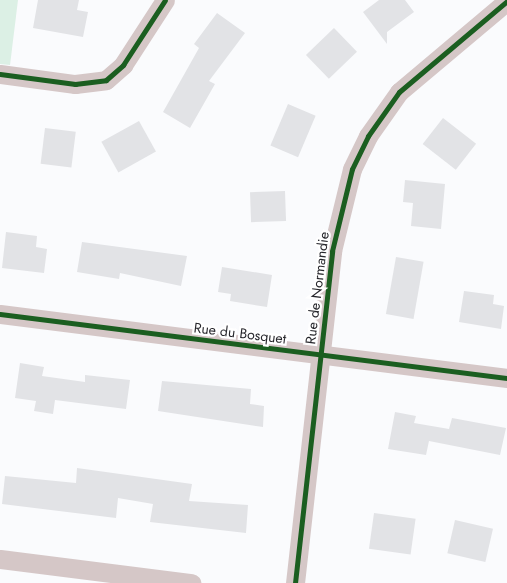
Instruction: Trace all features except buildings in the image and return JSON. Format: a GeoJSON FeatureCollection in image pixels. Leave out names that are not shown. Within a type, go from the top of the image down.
{"type":"FeatureCollection","features":[{"type":"Feature","properties":{"kind":"street"},"geometry":{"type":"LineString","coordinates":[[0,74],[75,84],[106,80],[123,65],[165,0]]}},
{"type":"Feature","properties":{"kind":"street","name":"Rue de Normandie"},"geometry":{"type":"LineString","coordinates":[[295,583],[335,232],[360,151],[410,81],[507,1]]}},
{"type":"Feature","properties":{"kind":"street","name":"Rue du Bosquet"},"geometry":{"type":"LineString","coordinates":[[0,314],[507,378]]}},
{"type":"Feature","properties":{"kind":"street"},"geometry":{"type":"LineString","coordinates":[[0,558],[192,583]]}},
{"type":"Feature","properties":{"kind":"green space"},"geometry":{"type":"Polygon","coordinates":[[[0,0],[18,0],[10,65],[0,64],[0,0]]]}},
{"type":"Feature","properties":{"kind":"cycle path"},"geometry":{"type":"LineString","coordinates":[[0,74],[75,84],[106,80],[123,65],[165,0]]}},
{"type":"Feature","properties":{"kind":"cycle path"},"geometry":{"type":"LineString","coordinates":[[295,583],[332,251],[352,169],[368,136],[399,92],[507,1]]}},
{"type":"Feature","properties":{"kind":"cycle path"},"geometry":{"type":"LineString","coordinates":[[0,314],[507,378]]}}]}
